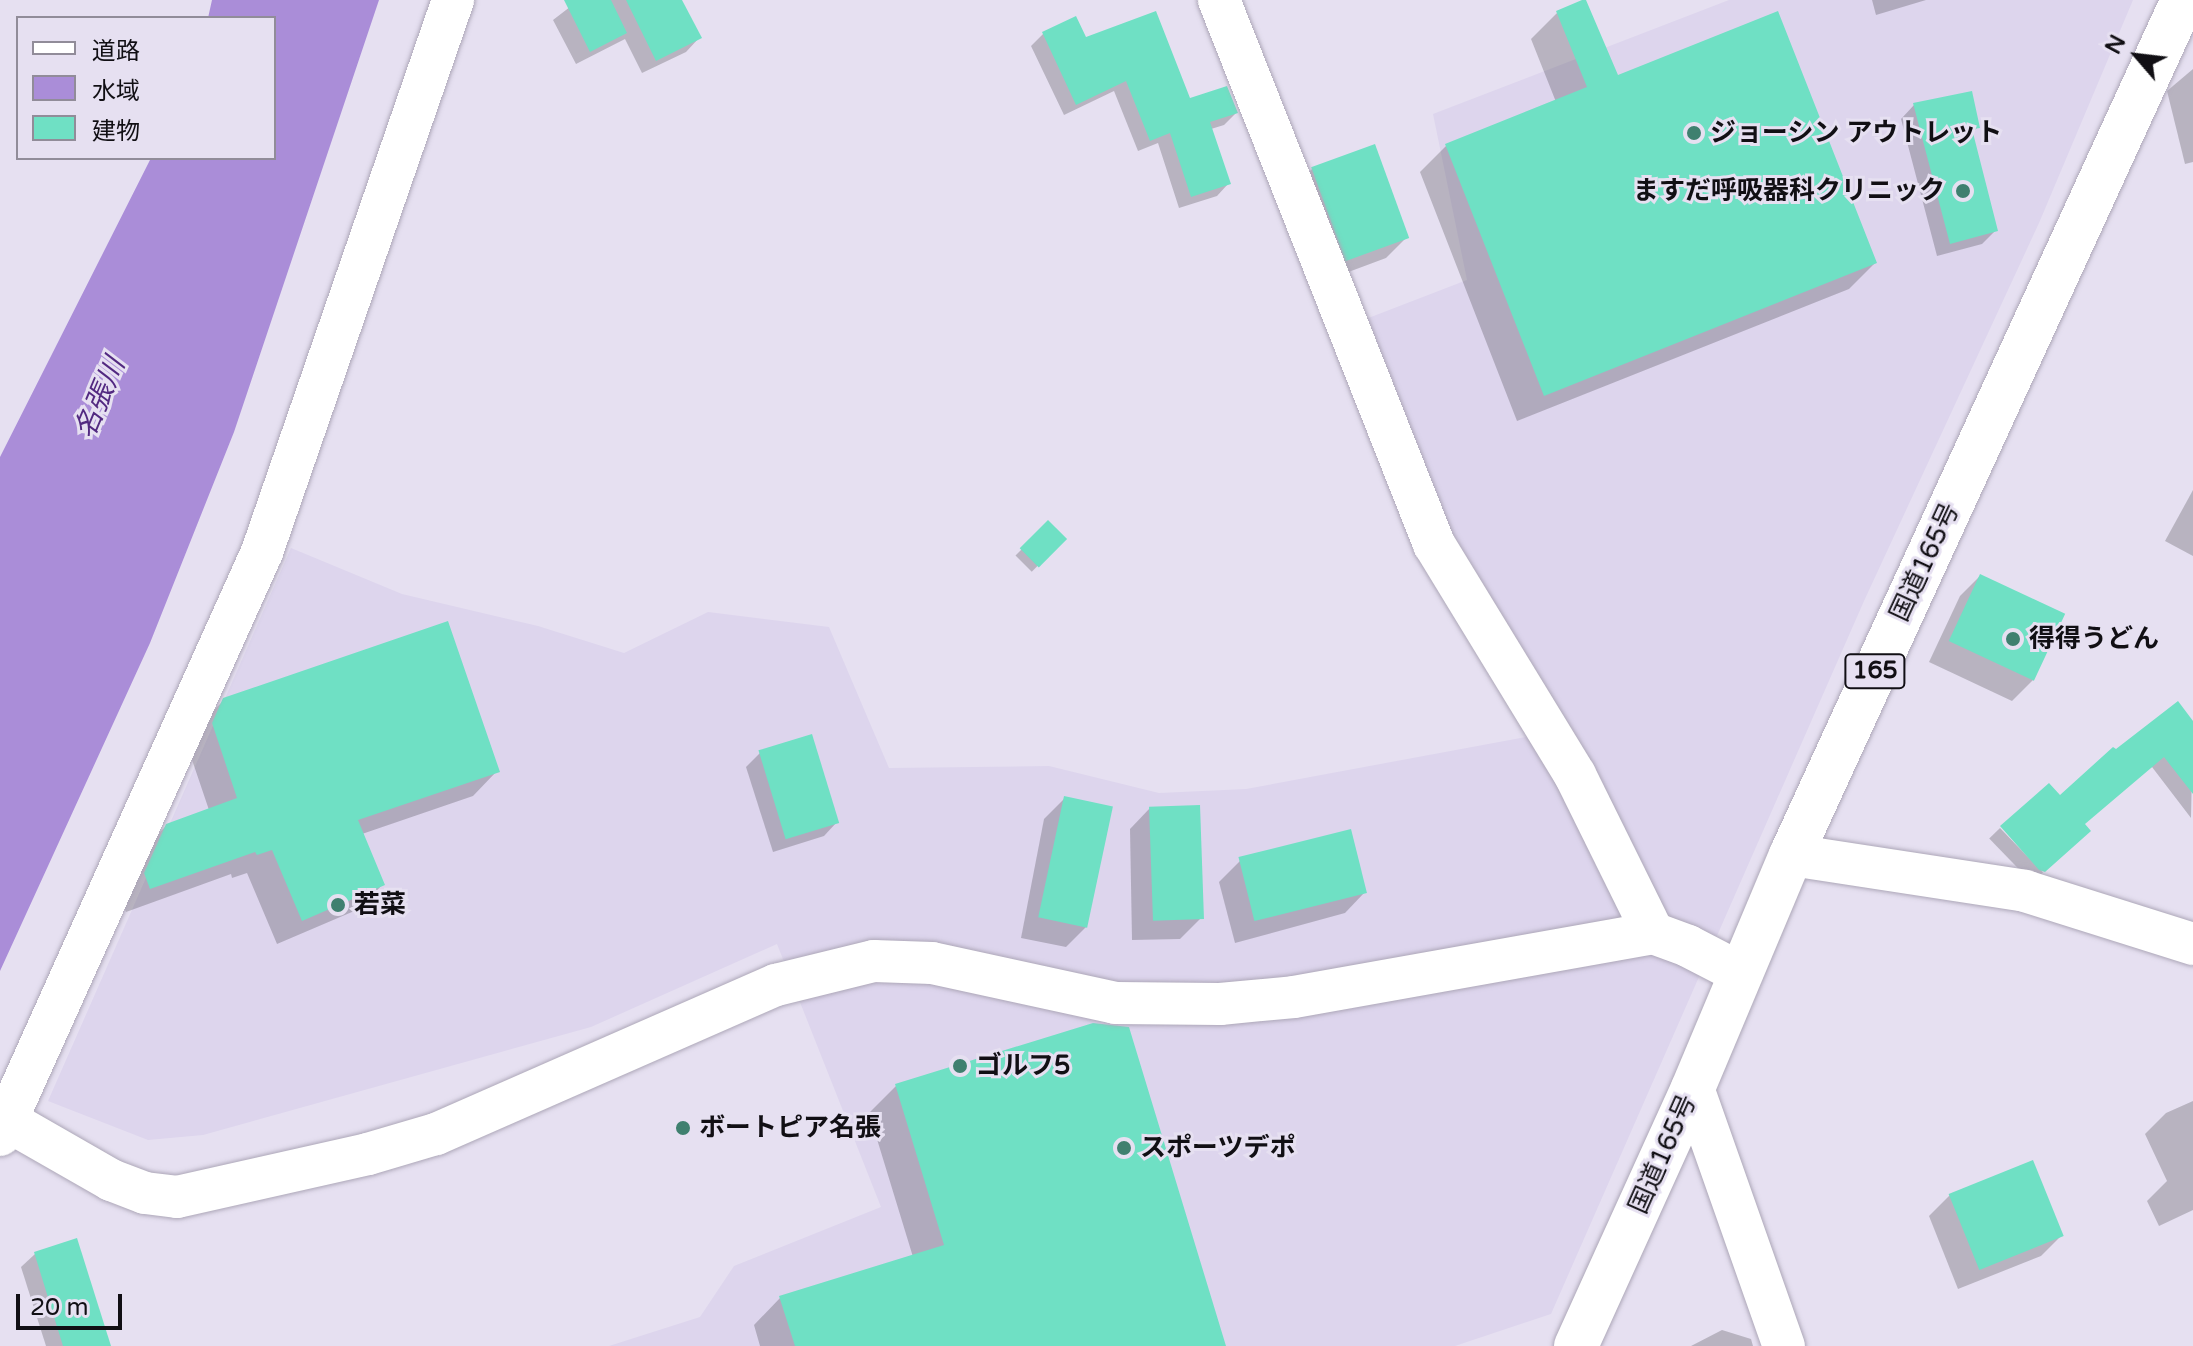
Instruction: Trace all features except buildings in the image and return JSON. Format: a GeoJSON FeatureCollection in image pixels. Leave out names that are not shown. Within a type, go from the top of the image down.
{"type":"FeatureCollection","features":[{"type":"Feature","properties":{"kind":"highway","name":"国道165号"},"geometry":{"type":"LineString","coordinates":[[1576,1346],[1693,1088],[1791,855],[2183,0]]}},
{"type":"Feature","properties":{"kind":"street"},"geometry":{"type":"LineString","coordinates":[[453,0],[262,552],[4,1128],[111,1180],[145,1193],[177,1197],[368,1154],[436,1134],[776,985],[874,961],[932,963],[1115,1003],[1220,1004],[1294,997],[1653,933],[1688,946],[1740,973]]}},
{"type":"Feature","properties":{"kind":"street"},"geometry":{"type":"LineString","coordinates":[[1219,0],[1434,544],[1575,775],[1653,933]]}},
{"type":"Feature","properties":{"kind":"street"},"geometry":{"type":"LineString","coordinates":[[1791,855],[2025,891],[2193,944]]}},
{"type":"Feature","properties":{"kind":"street"},"geometry":{"type":"LineString","coordinates":[[1693,1088],[1784,1346]]}},
{"type":"Feature","properties":{"kind":"shaded area"},"geometry":{"type":"Polygon","coordinates":[[[1729,0],[2133,0],[2039,223],[1864,601],[1551,1314],[1455,1346],[609,1346],[700,1317],[734,1266],[881,1207],[777,944],[591,1027],[203,1135],[148,1140],[48,1101],[291,548],[402,594],[538,626],[624,653],[708,612],[829,627],[889,768],[1049,766],[1159,793],[1246,789],[1563,730],[1446,535],[1358,322],[1467,280],[1433,114],[1729,0]]]}},
{"type":"Feature","properties":{"kind":"water","name":"名張川"},"geometry":{"type":"Polygon","coordinates":[[[212,0],[379,0],[234,432],[150,643],[0,971],[0,457],[150,160],[276,160],[276,16],[208,16],[212,0]]]}},
{"type":"Feature","properties":{"kind":"place","name":"ジョーシン アウトレット"},"geometry":{"type":"Point","coordinates":[1694,133]}},
{"type":"Feature","properties":{"kind":"place","name":"ますだ呼吸器科クリニック"},"geometry":{"type":"Point","coordinates":[1963,191]}},
{"type":"Feature","properties":{"kind":"place","name":"得得うどん"},"geometry":{"type":"Point","coordinates":[2013,639]}},
{"type":"Feature","properties":{"kind":"place","name":"若菜"},"geometry":{"type":"Point","coordinates":[338,905]}},
{"type":"Feature","properties":{"kind":"place","name":"ゴルフ5"},"geometry":{"type":"Point","coordinates":[960,1066]}},
{"type":"Feature","properties":{"kind":"place","name":"ボートピア名張"},"geometry":{"type":"Point","coordinates":[683,1128]}},
{"type":"Feature","properties":{"kind":"place","name":"スポーツデポ"},"geometry":{"type":"Point","coordinates":[1124,1148]}}]}
